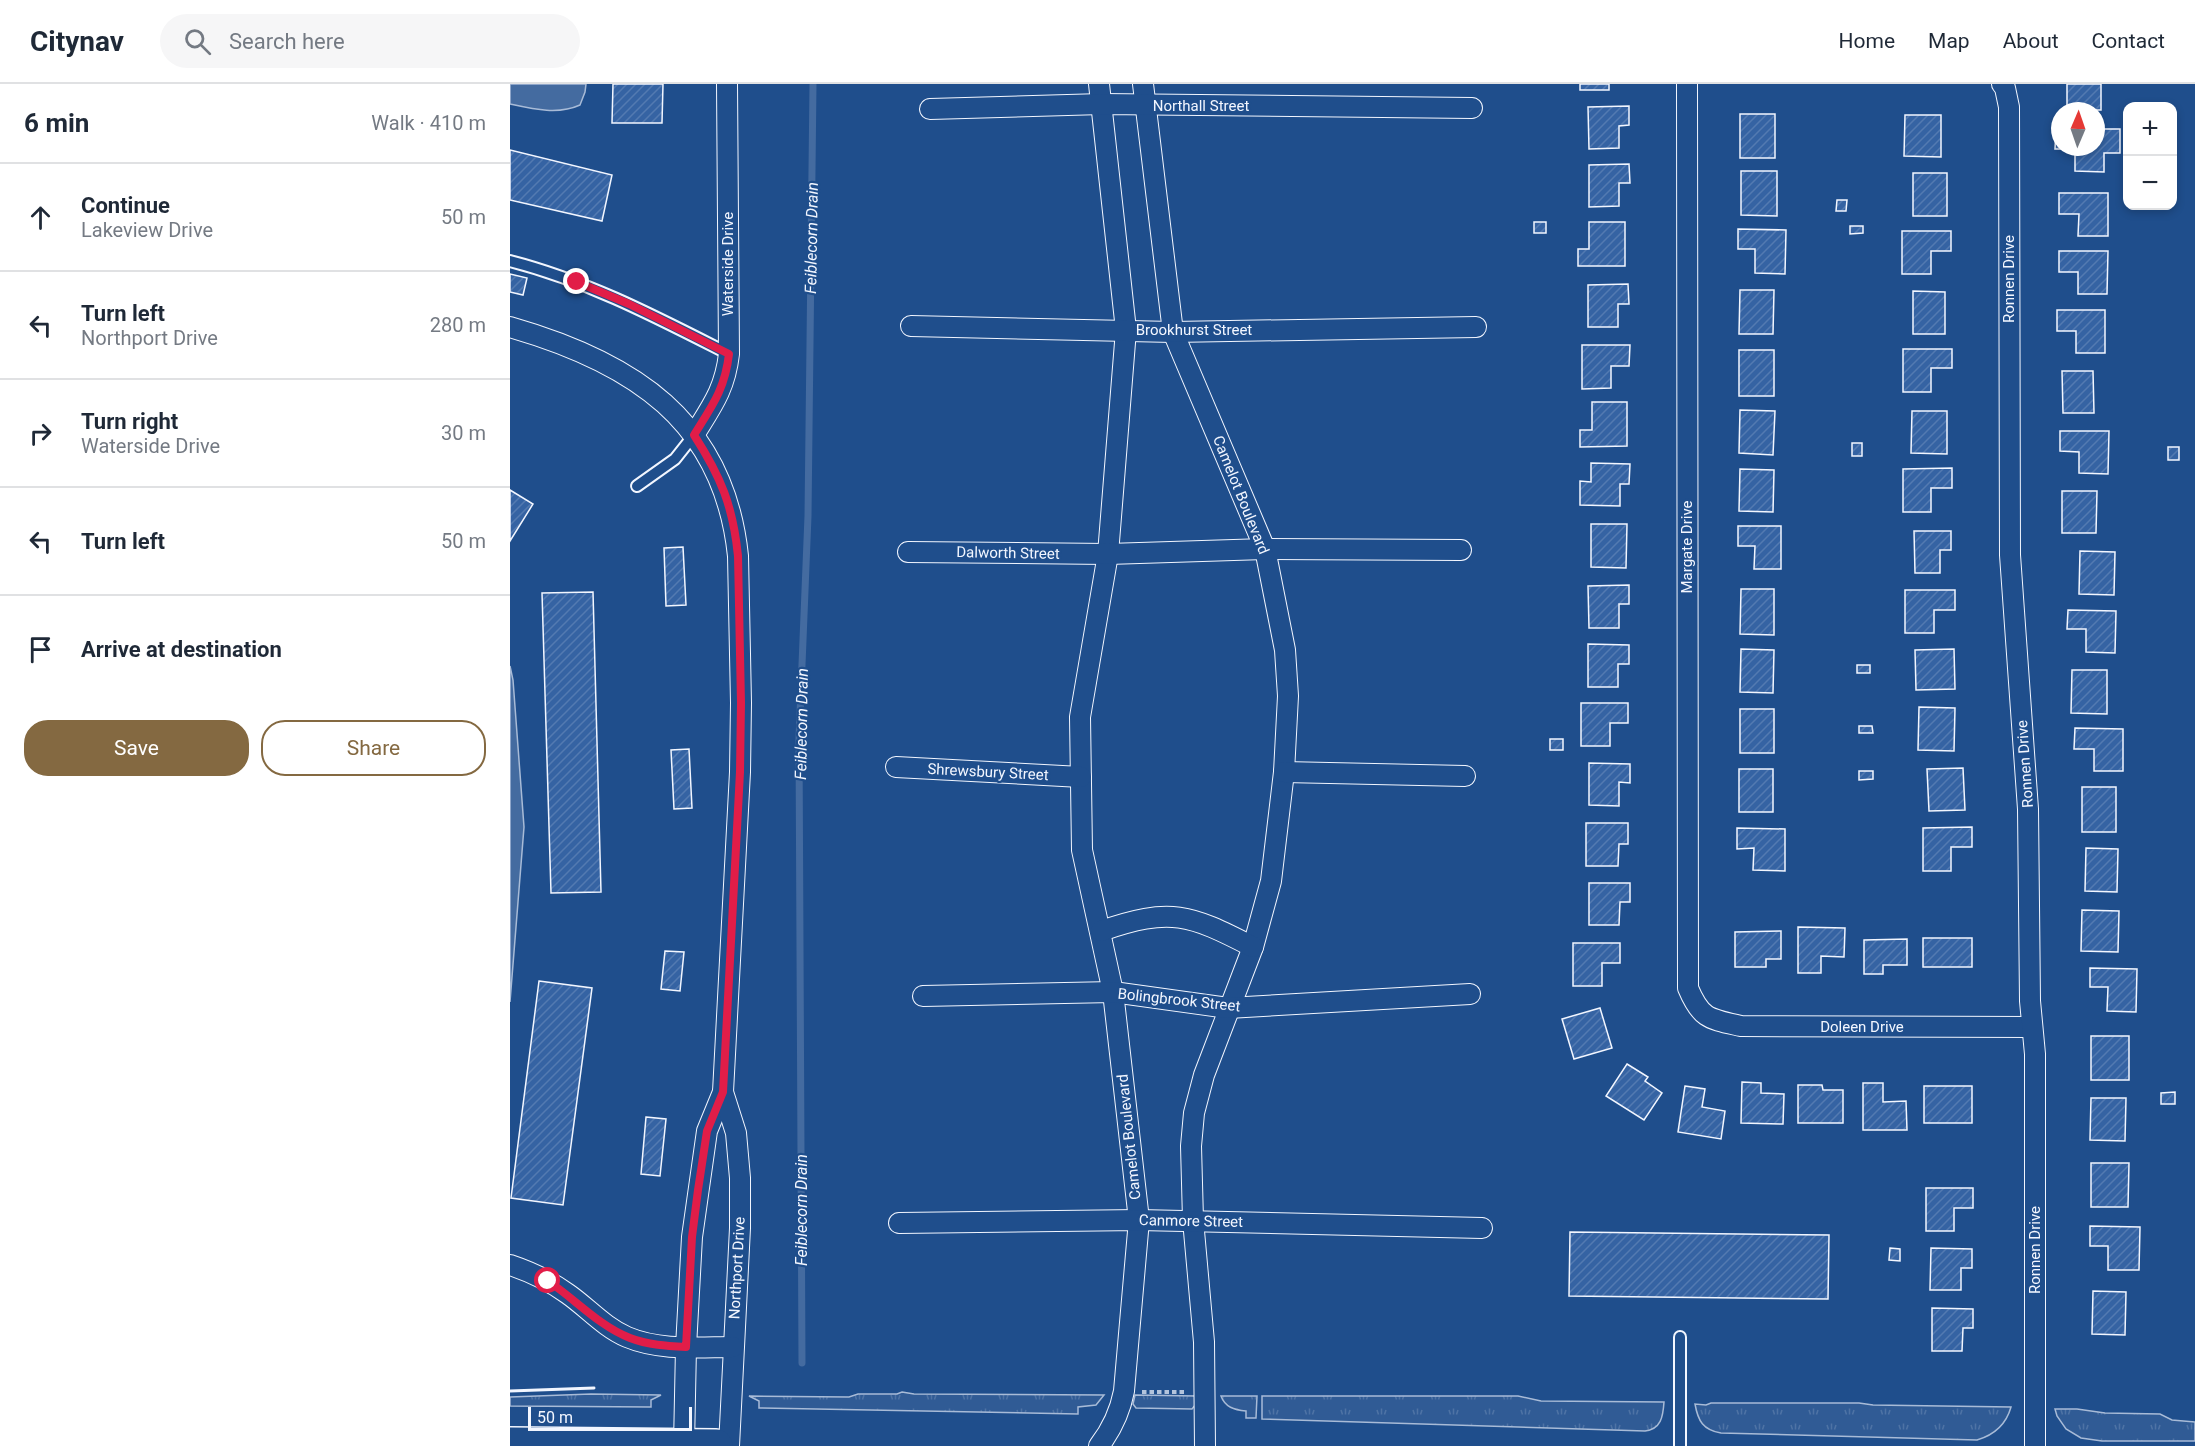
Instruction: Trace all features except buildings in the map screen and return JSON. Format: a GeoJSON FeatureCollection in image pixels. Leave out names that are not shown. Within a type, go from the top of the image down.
{"type":"FeatureCollection","features":[{"type":"Feature","properties":{"kind":"highway"},"geometry":{"type":"LineString","coordinates":[[510,1444],[716,1446]]}},
{"type":"Feature","properties":{"kind":"street","name":"Waterside Drive"},"geometry":{"type":"LineString","coordinates":[[694,435],[719,395],[727,374],[729,354],[727,84]]}},
{"type":"Feature","properties":{"kind":"street","name":"Camelot Boulevard"},"geometry":{"type":"LineString","coordinates":[[1099,84],[1126,330],[1108,554],[1080,717],[1082,850],[1113,993],[1139,1220],[1124,1391],[1120,1408],[1110,1431],[1100,1446]]}},
{"type":"Feature","properties":{"kind":"street","name":"Camelot Boulevard"},"geometry":{"type":"LineString","coordinates":[[1143,84],[1173,332],[1265,549],[1285,650],[1288,696],[1284,772],[1271,881],[1253,947],[1204,1075],[1194,1113],[1191,1146],[1193,1220],[1204,1342],[1205,1446]]}},
{"type":"Feature","properties":{"kind":"street","name":"Margate Drive"},"geometry":{"type":"LineString","coordinates":[[1688,84],[1687,964],[1688,988],[1697,1008]]}},
{"type":"Feature","properties":{"kind":"street","name":"Ronnen Drive"},"geometry":{"type":"LineString","coordinates":[[2002,84],[2009,107],[2010,555],[2028,809],[2030,1001],[2035,1077],[2035,1446]]}},
{"type":"Feature","properties":{"kind":"street","name":"Northall Street"},"geometry":{"type":"LineString","coordinates":[[930,109],[1102,104],[1472,108]]}},
{"type":"Feature","properties":{"kind":"street","name":"Brookhurst Street"},"geometry":{"type":"LineString","coordinates":[[911,326],[1173,332],[1476,327]]}},
{"type":"Feature","properties":{"kind":"street","name":"Northport Drive"},"geometry":{"type":"LineString","coordinates":[[510,327],[572,348],[613,367],[668,405],[694,435],[715,468],[732,515],[738,556],[740,772],[723,1092],[707,1131],[692,1237],[684,1445]]}},
{"type":"Feature","properties":{"kind":"street"},"geometry":{"type":"LineString","coordinates":[[1108,554],[1265,549],[1461,550]]}},
{"type":"Feature","properties":{"kind":"street","name":"Dalworth Street"},"geometry":{"type":"LineString","coordinates":[[908,552],[1108,554]]}},
{"type":"Feature","properties":{"kind":"street","name":"Shrewsbury Street"},"geometry":{"type":"LineString","coordinates":[[896,767],[1081,777]]}},
{"type":"Feature","properties":{"kind":"street"},"geometry":{"type":"LineString","coordinates":[[1284,772],[1465,776]]}},
{"type":"Feature","properties":{"kind":"street"},"geometry":{"type":"LineString","coordinates":[[1101,932],[1132,921],[1157,916],[1184,917],[1210,925],[1253,947]]}},
{"type":"Feature","properties":{"kind":"street","name":"Bolingbrook Street"},"geometry":{"type":"LineString","coordinates":[[923,996],[1113,993],[1228,1008],[1470,994]]}},
{"type":"Feature","properties":{"kind":"street","name":"Doleen Drive"},"geometry":{"type":"LineString","coordinates":[[1697,1008],[1716,1021],[1741,1026],[2032,1027]]}},
{"type":"Feature","properties":{"kind":"street","name":"Northport Drive"},"geometry":{"type":"LineString","coordinates":[[723,1092],[736,1133],[740,1178],[740,1228],[729,1446]]}},
{"type":"Feature","properties":{"kind":"street","name":"Canmore Street"},"geometry":{"type":"LineString","coordinates":[[900,1223],[1193,1220],[1482,1228]]}},
{"type":"Feature","properties":{"kind":"street"},"geometry":{"type":"LineString","coordinates":[[510,1265],[548,1281],[599,1320],[628,1337],[646,1343],[686,1347],[733,1347]]}},
{"type":"Feature","properties":{"kind":"lane"},"geometry":{"type":"LineString","coordinates":[[510,261],[577,282],[629,304],[729,354]]}},
{"type":"Feature","properties":{"kind":"lane"},"geometry":{"type":"LineString","coordinates":[[637,486],[675,459],[694,435]]}},
{"type":"Feature","properties":{"kind":"lane"},"geometry":{"type":"LineString","coordinates":[[1680,1337],[1680,1446]]}},
{"type":"Feature","properties":{"kind":"path"},"geometry":{"type":"LineString","coordinates":[[1136,1392],[1196,1392]]}},
{"type":"Feature","properties":{"kind":"green space"},"geometry":{"type":"Polygon","coordinates":[[[902,1392],[914,1394],[1104,1395],[1096,1405],[1078,1407],[1078,1414],[759,1408],[759,1401],[749,1396],[849,1397],[858,1394],[902,1392]]]}},
{"type":"Feature","properties":{"kind":"green space"},"geometry":{"type":"Polygon","coordinates":[[[591,1394],[661,1395],[651,1400],[651,1407],[510,1406],[510,1397],[591,1394]]]}},
{"type":"Feature","properties":{"kind":"green space"},"geometry":{"type":"Polygon","coordinates":[[[1135,1395],[1196,1396],[1196,1404],[1192,1409],[1136,1408],[1133,1404],[1135,1395]]]}},
{"type":"Feature","properties":{"kind":"green space"},"geometry":{"type":"Polygon","coordinates":[[[1221,1396],[1257,1396],[1256,1418],[1246,1418],[1246,1411],[1230,1407],[1221,1396]]]}},
{"type":"Feature","properties":{"kind":"green space"},"geometry":{"type":"Polygon","coordinates":[[[1262,1396],[1518,1396],[1541,1401],[1664,1402],[1663,1413],[1658,1425],[1645,1431],[1262,1419],[1262,1396]]]}},
{"type":"Feature","properties":{"kind":"green space"},"geometry":{"type":"Polygon","coordinates":[[[1859,1403],[2011,1407],[2006,1419],[1998,1428],[1977,1440],[1721,1433],[1710,1430],[1702,1424],[1698,1415],[1695,1404],[1859,1403]]]}},
{"type":"Feature","properties":{"kind":"green space"},"geometry":{"type":"Polygon","coordinates":[[[2055,1409],[2160,1414],[2172,1420],[2195,1422],[2195,1441],[2102,1441],[2081,1438],[2066,1429],[2055,1409]]]}},
{"type":"Feature","properties":{"kind":"shaded area"},"geometry":{"type":"Polygon","coordinates":[[[510,84],[586,84],[580,105],[554,110],[510,104],[510,84]]]}},
{"type":"Feature","properties":{"kind":"shaded area"},"geometry":{"type":"Polygon","coordinates":[[[510,666],[524,827],[510,1002],[510,666]]]}},
{"type":"Feature","properties":{"kind":"waterway","name":"Feiblecorn Drain"},"geometry":{"type":"LineString","coordinates":[[802,1363],[799,739],[808,516],[813,84]]}},
{"type":"Feature","properties":{"kind":"wall"},"geometry":{"type":"LineString","coordinates":[[510,1391],[594,1388]]}},
{"type":"Feature","properties":{"kind":"route"},"geometry":{"type":"LineString","coordinates":[[548,1281],[592,1315],[628,1337],[646,1343],[686,1347],[692,1237],[698,1190],[707,1131],[723,1092],[740,772],[741,703],[736,535],[725,492],[715,468],[694,435],[719,395],[727,374],[729,354],[629,304],[577,282]]}}]}
